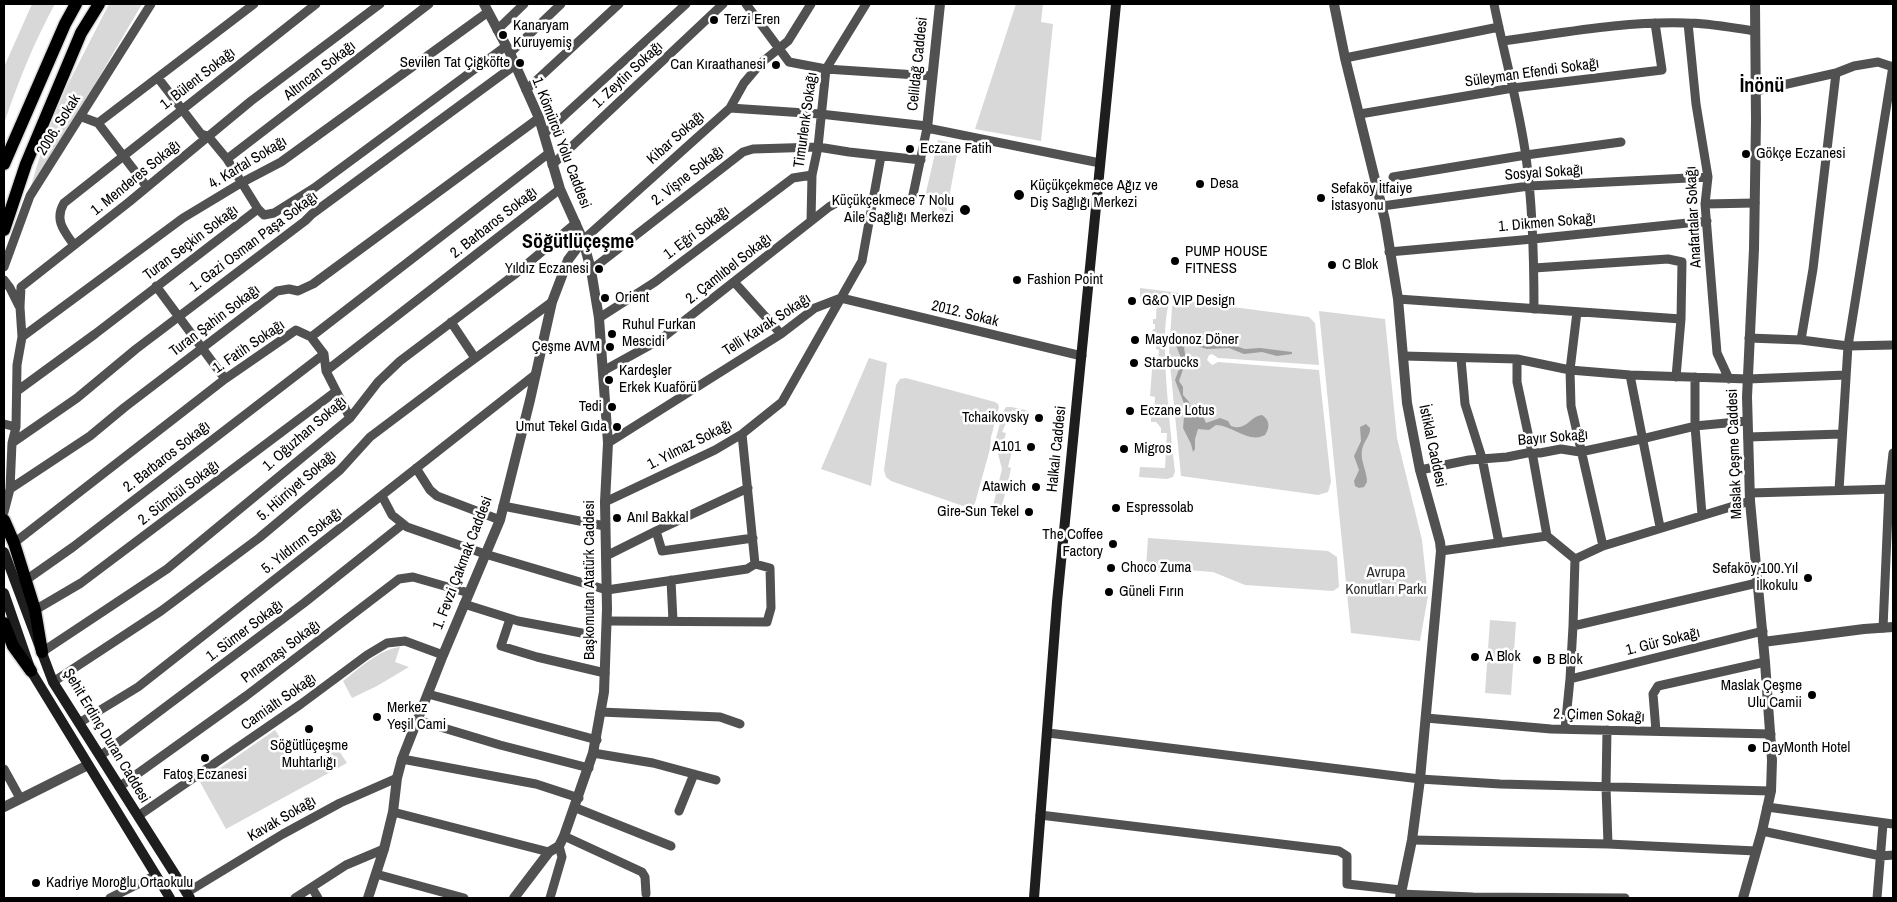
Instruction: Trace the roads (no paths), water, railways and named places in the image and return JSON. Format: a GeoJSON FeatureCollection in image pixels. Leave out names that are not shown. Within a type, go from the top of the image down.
{"type":"FeatureCollection","features":[{"type":"Feature","properties":{"kind":"main road"},"geometry":{"type":"LineString","coordinates":[[4,164],[65,24],[76,4]]}},
{"type":"Feature","properties":{"kind":"main road"},"geometry":{"type":"LineString","coordinates":[[4,230],[26,164],[81,33],[99,4]]}},
{"type":"Feature","properties":{"kind":"main road","name":"Halkalı Caddesi"},"geometry":{"type":"LineString","coordinates":[[1034,898],[1058,596],[1116,4]]}},
{"type":"Feature","properties":{"kind":"main road"},"geometry":{"type":"LineString","coordinates":[[4,520],[14,543],[36,610],[42,652]]}},
{"type":"Feature","properties":{"kind":"main road","name":"Şehit Erdinç Duran Caddesi"},"geometry":{"type":"LineString","coordinates":[[4,552],[53,682],[188,896]]}},
{"type":"Feature","properties":{"kind":"main road","name":"Şehit Erdinç Duran Caddesi"},"geometry":{"type":"LineString","coordinates":[[4,593],[31,671],[170,898]]}},
{"type":"Feature","properties":{"kind":"main road"},"geometry":{"type":"LineString","coordinates":[[4,623],[13,646],[31,671]]}},
{"type":"Feature","properties":{"kind":"street","name":"2006. Sokak"},"geometry":{"type":"LineString","coordinates":[[4,267],[30,196],[151,4]]}},
{"type":"Feature","properties":{"kind":"street"},"geometry":{"type":"LineString","coordinates":[[98,123],[254,4]]}},
{"type":"Feature","properties":{"kind":"street","name":"1. Bülent Sokağı"},"geometry":{"type":"LineString","coordinates":[[74,245],[60,226],[60,210],[64,203],[316,4]]}},
{"type":"Feature","properties":{"kind":"street","name":"1. Menderes Sokağı"},"geometry":{"type":"LineString","coordinates":[[4,512],[10,489],[12,443],[16,427],[17,365],[22,337],[20,287],[147,187],[251,100],[380,4]]}},
{"type":"Feature","properties":{"kind":"street","name":"Altıncan Sokağı"},"geometry":{"type":"LineString","coordinates":[[226,159],[429,4]]}},
{"type":"Feature","properties":{"kind":"street"},"geometry":{"type":"LineString","coordinates":[[497,30],[524,4]]}},
{"type":"Feature","properties":{"kind":"street"},"geometry":{"type":"LineString","coordinates":[[508,50],[561,4]]}},
{"type":"Feature","properties":{"kind":"street"},"geometry":{"type":"LineString","coordinates":[[526,90],[619,4]]}},
{"type":"Feature","properties":{"kind":"street"},"geometry":{"type":"LineString","coordinates":[[544,134],[686,4]]}},
{"type":"Feature","properties":{"kind":"street","name":"1. Zeytin Sokağı"},"geometry":{"type":"LineString","coordinates":[[552,165],[722,4]]}},
{"type":"Feature","properties":{"kind":"street"},"geometry":{"type":"LineString","coordinates":[[746,4],[789,62],[826,69],[932,76]]}},
{"type":"Feature","properties":{"kind":"street","name":"Kibar Sokağı"},"geometry":{"type":"LineString","coordinates":[[583,240],[730,108],[744,83],[761,64],[788,41],[811,4]]}},
{"type":"Feature","properties":{"kind":"street","name":"Timurlenk Sokağı"},"geometry":{"type":"LineString","coordinates":[[811,221],[812,175],[818,147],[826,69],[866,4]]}},
{"type":"Feature","properties":{"kind":"street","name":"Celildağ Caddesi"},"geometry":{"type":"LineString","coordinates":[[927,127],[940,4]]}},
{"type":"Feature","properties":{"kind":"street","name":"İstiklal Caddesi"},"geometry":{"type":"LineString","coordinates":[[1334,4],[1345,58],[1382,206],[1398,299],[1407,403],[1420,470],[1442,551],[1420,780],[1412,840],[1400,894]]}},
{"type":"Feature","properties":{"kind":"street"},"geometry":{"type":"LineString","coordinates":[[1494,4],[1526,155],[1534,239],[1534,308]]}},
{"type":"Feature","properties":{"kind":"street","name":"Maslak Çeşme Caddesi"},"geometry":{"type":"LineString","coordinates":[[1743,898],[1771,791],[1771,734],[1750,497],[1747,420],[1755,203],[1755,4]]}},
{"type":"Feature","properties":{"kind":"street","name":"1. Kömürcü Yolu Caddesi"},"geometry":{"type":"LineString","coordinates":[[486,8],[508,50],[539,118],[560,189],[583,240]]}},
{"type":"Feature","properties":{"kind":"street","name":"4. Kartal Sokağı"},"geometry":{"type":"LineString","coordinates":[[22,337],[182,218],[281,162],[486,8]]}},
{"type":"Feature","properties":{"kind":"street"},"geometry":{"type":"LineString","coordinates":[[1503,41],[1655,23],[1688,23],[1755,31]]}},
{"type":"Feature","properties":{"kind":"street","name":"Süleyman Efendi Sokağı"},"geometry":{"type":"LineString","coordinates":[[1360,114],[1513,88],[1662,70],[1655,23]]}},
{"type":"Feature","properties":{"kind":"street","name":"Anafartalar Sokağı"},"geometry":{"type":"LineString","coordinates":[[1688,23],[1696,104],[1708,178],[1706,204],[1717,354],[1729,379]]}},
{"type":"Feature","properties":{"kind":"street"},"geometry":{"type":"LineString","coordinates":[[1345,58],[1499,27]]}},
{"type":"Feature","properties":{"kind":"street","name":"Turan Seçkin Sokağı"},"geometry":{"type":"LineString","coordinates":[[17,391],[258,210],[264,215],[274,213],[314,188],[508,50]]}},
{"type":"Feature","properties":{"kind":"street"},"geometry":{"type":"LineString","coordinates":[[1756,91],[1836,73],[1854,66],[1878,62],[1893,66],[1848,346],[1838,490]]}},
{"type":"Feature","properties":{"kind":"street","name":"1. Gazi Osman Paşa Sokağı"},"geometry":{"type":"LineString","coordinates":[[12,443],[77,398],[98,379],[312,214],[515,65]]}},
{"type":"Feature","properties":{"kind":"street"},"geometry":{"type":"LineString","coordinates":[[1801,340],[1813,269],[1836,73]]}},
{"type":"Feature","properties":{"kind":"street"},"geometry":{"type":"LineString","coordinates":[[158,78],[201,134],[208,136],[226,159],[258,210]]}},
{"type":"Feature","properties":{"kind":"street"},"geometry":{"type":"LineString","coordinates":[[730,108],[820,114],[927,127],[1100,163]]}},
{"type":"Feature","properties":{"kind":"street"},"geometry":{"type":"LineString","coordinates":[[82,116],[98,123],[147,187]]}},
{"type":"Feature","properties":{"kind":"street","name":"Turan Şahin Sokağı"},"geometry":{"type":"LineString","coordinates":[[10,489],[90,436],[277,291],[289,289],[298,291],[313,284],[539,118]]}},
{"type":"Feature","properties":{"kind":"street"},"geometry":{"type":"LineString","coordinates":[[913,196],[927,127]]}},
{"type":"Feature","properties":{"kind":"street"},"geometry":{"type":"LineString","coordinates":[[1394,177],[1526,155],[1621,142]]}},
{"type":"Feature","properties":{"kind":"street","name":"2. Vişne Sokağı"},"geometry":{"type":"LineString","coordinates":[[591,270],[743,152],[753,149],[818,147],[921,160]]}},
{"type":"Feature","properties":{"kind":"street"},"geometry":{"type":"LineString","coordinates":[[350,418],[335,392],[326,371],[324,354],[310,337],[549,153]]}},
{"type":"Feature","properties":{"kind":"street"},"geometry":{"type":"LineString","coordinates":[[841,298],[862,261],[881,156]]}},
{"type":"Feature","properties":{"kind":"street","name":"1. Eğri Sokağı"},"geometry":{"type":"LineString","coordinates":[[599,318],[655,282],[793,178],[812,175]]}},
{"type":"Feature","properties":{"kind":"street","name":"Sosyal Sokağı"},"geometry":{"type":"LineString","coordinates":[[1382,206],[1529,186],[1708,178]]}},
{"type":"Feature","properties":{"kind":"street","name":"2. Barbaros Sokağı"},"geometry":{"type":"LineString","coordinates":[[326,371],[560,189]]}},
{"type":"Feature","properties":{"kind":"street","name":"2. Çamlıbel Sokağı"},"geometry":{"type":"LineString","coordinates":[[603,371],[661,339],[735,283],[811,221],[843,199],[873,201]]}},
{"type":"Feature","properties":{"kind":"street"},"geometry":{"type":"LineString","coordinates":[[1706,204],[1755,203]]}},
{"type":"Feature","properties":{"kind":"street","name":"1. Dikmen Sokağı"},"geometry":{"type":"LineString","coordinates":[[1389,252],[1707,221]]}},
{"type":"Feature","properties":{"kind":"street","name":"1. Oğuzhan Sokağı"},"geometry":{"type":"LineString","coordinates":[[42,652],[166,569],[350,418],[378,382],[400,361],[514,275],[576,223]]}},
{"type":"Feature","properties":{"kind":"street","name":"Başkomutan Atatürk Caddesi"},"geometry":{"type":"LineString","coordinates":[[562,841],[589,768],[596,740],[604,692],[607,621],[605,502],[608,443],[599,318],[591,270],[583,240]]}},
{"type":"Feature","properties":{"kind":"street","name":"1. Fevzi Çakmak Caddesi"},"geometry":{"type":"LineString","coordinates":[[368,898],[384,849],[393,812],[397,778],[402,759],[443,655],[500,520],[552,302],[568,260],[583,240]]}},
{"type":"Feature","properties":{"kind":"street"},"geometry":{"type":"LineString","coordinates":[[1534,268],[1668,259],[1682,262],[1676,376]]}},
{"type":"Feature","properties":{"kind":"street"},"geometry":{"type":"LineString","coordinates":[[4,280],[20,307]]}},
{"type":"Feature","properties":{"kind":"street"},"geometry":{"type":"LineString","coordinates":[[735,283],[781,334]]}},
{"type":"Feature","properties":{"kind":"street"},"geometry":{"type":"LineString","coordinates":[[156,286],[225,379]]}},
{"type":"Feature","properties":{"kind":"street","name":"2012. Sokak"},"geometry":{"type":"LineString","coordinates":[[841,298],[1082,356]]}},
{"type":"Feature","properties":{"kind":"street","name":"Telli Kavak Sokağı"},"geometry":{"type":"LineString","coordinates":[[608,443],[781,334],[815,308],[841,298]]}},
{"type":"Feature","properties":{"kind":"street","name":"1. Yılmaz Sokağı"},"geometry":{"type":"LineString","coordinates":[[605,502],[715,450],[742,434],[782,402],[841,298]]}},
{"type":"Feature","properties":{"kind":"street"},"geometry":{"type":"LineString","coordinates":[[1398,299],[1680,319]]}},
{"type":"Feature","properties":{"kind":"street","name":"5. Hürriyet Sokağı"},"geometry":{"type":"LineString","coordinates":[[53,682],[161,611],[259,538],[340,470],[370,437],[552,302]]}},
{"type":"Feature","properties":{"kind":"street"},"geometry":{"type":"LineString","coordinates":[[1577,312],[1570,370],[1571,406],[1602,546]]}},
{"type":"Feature","properties":{"kind":"street"},"geometry":{"type":"LineString","coordinates":[[451,322],[475,358]]}},
{"type":"Feature","properties":{"kind":"street","name":"1. Fatih Sokağı"},"geometry":{"type":"LineString","coordinates":[[14,543],[225,379],[296,330],[310,337]]}},
{"type":"Feature","properties":{"kind":"street"},"geometry":{"type":"LineString","coordinates":[[1749,338],[1801,340],[1848,346],[1893,345]]}},
{"type":"Feature","properties":{"kind":"street","name":"2. Barbaros Sokağı"},"geometry":{"type":"LineString","coordinates":[[26,580],[96,529],[324,354]]}},
{"type":"Feature","properties":{"kind":"street"},"geometry":{"type":"LineString","coordinates":[[1404,356],[1517,359],[1570,370],[1630,375],[1748,379],[1846,375]]}},
{"type":"Feature","properties":{"kind":"street"},"geometry":{"type":"LineString","coordinates":[[1461,359],[1465,404],[1482,458],[1499,544]]}},
{"type":"Feature","properties":{"kind":"street"},"geometry":{"type":"LineString","coordinates":[[1517,359],[1517,382],[1547,536],[1575,558]]}},
{"type":"Feature","properties":{"kind":"street","name":"5. Yıldırım Sokağı"},"geometry":{"type":"LineString","coordinates":[[79,723],[138,687],[536,374]]}},
{"type":"Feature","properties":{"kind":"street"},"geometry":{"type":"LineString","coordinates":[[1630,375],[1641,439],[1660,527]]}},
{"type":"Feature","properties":{"kind":"street"},"geometry":{"type":"LineString","coordinates":[[1695,377],[1695,426],[1702,515]]}},
{"type":"Feature","properties":{"kind":"street","name":"2. Sümbül Sokağı"},"geometry":{"type":"LineString","coordinates":[[36,610],[81,584],[335,392]]}},
{"type":"Feature","properties":{"kind":"street","name":"Bayır Sokağı"},"geometry":{"type":"LineString","coordinates":[[1420,470],[1482,458],[1507,457],[1532,452],[1540,454],[1561,449],[1580,452],[1695,426],[1747,420]]}},
{"type":"Feature","properties":{"kind":"street"},"geometry":{"type":"LineString","coordinates":[[4,424],[16,427]]}},
{"type":"Feature","properties":{"kind":"street"},"geometry":{"type":"LineString","coordinates":[[742,434],[755,564]]}},
{"type":"Feature","properties":{"kind":"street"},"geometry":{"type":"LineString","coordinates":[[1748,437],[1842,434]]}},
{"type":"Feature","properties":{"kind":"street"},"geometry":{"type":"LineString","coordinates":[[1763,637],[1888,628],[1893,453]]}},
{"type":"Feature","properties":{"kind":"street"},"geometry":{"type":"LineString","coordinates":[[416,468],[436,496],[500,520]]}},
{"type":"Feature","properties":{"kind":"street"},"geometry":{"type":"LineString","coordinates":[[606,556],[656,530],[748,488]]}},
{"type":"Feature","properties":{"kind":"street"},"geometry":{"type":"LineString","coordinates":[[1575,558],[1602,546],[1702,515],[1750,497],[1838,490],[1891,489]]}},
{"type":"Feature","properties":{"kind":"street"},"geometry":{"type":"LineString","coordinates":[[382,496],[392,516],[408,527],[485,554],[607,590],[747,569],[755,564],[770,568],[771,608],[767,622],[607,621]]}},
{"type":"Feature","properties":{"kind":"street"},"geometry":{"type":"LineString","coordinates":[[503,506],[606,526]]}},
{"type":"Feature","properties":{"kind":"street","name":"1. Sümer Sokağı"},"geometry":{"type":"LineString","coordinates":[[100,756],[304,603],[403,524]]}},
{"type":"Feature","properties":{"kind":"street"},"geometry":{"type":"LineString","coordinates":[[656,530],[662,551],[753,538]]}},
{"type":"Feature","properties":{"kind":"street"},"geometry":{"type":"LineString","coordinates":[[1442,551],[1547,536]]}},
{"type":"Feature","properties":{"kind":"street"},"geometry":{"type":"LineString","coordinates":[[1565,729],[1570,679],[1575,558]]}},
{"type":"Feature","properties":{"kind":"street","name":"Pınarnaşı Sokağı"},"geometry":{"type":"LineString","coordinates":[[120,787],[254,690],[399,579],[413,577],[469,593]]}},
{"type":"Feature","properties":{"kind":"street"},"geometry":{"type":"LineString","coordinates":[[671,580],[673,621]]}},
{"type":"Feature","properties":{"kind":"street"},"geometry":{"type":"LineString","coordinates":[[1573,626],[1757,583]]}},
{"type":"Feature","properties":{"kind":"street"},"geometry":{"type":"LineString","coordinates":[[464,604],[510,619],[587,634]]}},
{"type":"Feature","properties":{"kind":"street"},"geometry":{"type":"LineString","coordinates":[[510,619],[501,646],[537,657],[604,673]]}},
{"type":"Feature","properties":{"kind":"street","name":"1. Gür Sokağı"},"geometry":{"type":"LineString","coordinates":[[1570,679],[1763,637]]}},
{"type":"Feature","properties":{"kind":"street","name":"Camialtı Sokağı"},"geometry":{"type":"LineString","coordinates":[[138,816],[301,704],[367,655],[387,643],[405,641],[443,655]]}},
{"type":"Feature","properties":{"kind":"street"},"geometry":{"type":"LineString","coordinates":[[1656,732],[1653,694],[1658,686],[1765,662]]}},
{"type":"Feature","properties":{"kind":"street"},"geometry":{"type":"LineString","coordinates":[[428,694],[596,740]]}},
{"type":"Feature","properties":{"kind":"street"},"geometry":{"type":"LineString","coordinates":[[600,712],[720,717],[740,724]]}},
{"type":"Feature","properties":{"kind":"street","name":"2. Çimen Sokağı"},"geometry":{"type":"LineString","coordinates":[[1426,718],[1565,729],[1771,734]]}},
{"type":"Feature","properties":{"kind":"street"},"geometry":{"type":"LineString","coordinates":[[417,720],[500,745],[589,768]]}},
{"type":"Feature","properties":{"kind":"street"},"geometry":{"type":"LineString","coordinates":[[1607,730],[1608,844]]}},
{"type":"Feature","properties":{"kind":"street"},"geometry":{"type":"LineString","coordinates":[[1048,733],[1420,780],[1771,791]]}},
{"type":"Feature","properties":{"kind":"street"},"geometry":{"type":"LineString","coordinates":[[593,753],[653,764],[716,780]]}},
{"type":"Feature","properties":{"kind":"street"},"geometry":{"type":"LineString","coordinates":[[402,759],[536,784],[671,846]]}},
{"type":"Feature","properties":{"kind":"street"},"geometry":{"type":"LineString","coordinates":[[4,807],[88,764]]}},
{"type":"Feature","properties":{"kind":"street"},"geometry":{"type":"LineString","coordinates":[[4,769],[20,798]]}},
{"type":"Feature","properties":{"kind":"street"},"geometry":{"type":"LineString","coordinates":[[678,811],[694,774]]}},
{"type":"Feature","properties":{"kind":"street","name":"Kavak Sokağı"},"geometry":{"type":"LineString","coordinates":[[188,896],[299,825],[340,803],[397,778]]}},
{"type":"Feature","properties":{"kind":"street"},"geometry":{"type":"LineString","coordinates":[[1767,807],[1893,824]]}},
{"type":"Feature","properties":{"kind":"street"},"geometry":{"type":"LineString","coordinates":[[393,812],[549,852]]}},
{"type":"Feature","properties":{"kind":"street"},"geometry":{"type":"LineString","coordinates":[[1040,814],[1339,851],[1347,856],[1347,884],[1400,894],[1473,897],[1625,898]]}},
{"type":"Feature","properties":{"kind":"street"},"geometry":{"type":"LineString","coordinates":[[1877,898],[1883,824]]}},
{"type":"Feature","properties":{"kind":"street"},"geometry":{"type":"LineString","coordinates":[[1762,830],[1881,856],[1893,855]]}},
{"type":"Feature","properties":{"kind":"street"},"geometry":{"type":"LineString","coordinates":[[1412,840],[1608,844],[1756,851]]}},
{"type":"Feature","properties":{"kind":"street"},"geometry":{"type":"LineString","coordinates":[[514,898],[549,852],[562,841]]}},
{"type":"Feature","properties":{"kind":"street"},"geometry":{"type":"LineString","coordinates":[[562,841],[642,872],[646,877],[646,894]]}},
{"type":"Feature","properties":{"kind":"street"},"geometry":{"type":"LineString","coordinates":[[550,898],[562,857],[562,841]]}},
{"type":"Feature","properties":{"kind":"street"},"geometry":{"type":"LineString","coordinates":[[295,898],[346,865],[384,849]]}},
{"type":"Feature","properties":{"kind":"street"},"geometry":{"type":"LineString","coordinates":[[376,874],[464,898]]}},
{"type":"Feature","properties":{"kind":"street"},"geometry":{"type":"LineString","coordinates":[[110,898],[156,875]]}},
{"type":"Feature","properties":{"kind":"street"},"geometry":{"type":"LineString","coordinates":[[312,888],[318,898]]}},
{"type":"Feature","properties":{"kind":"place","name":"Terzi Eren"},"geometry":{"type":"Point","coordinates":[714,20]}},
{"type":"Feature","properties":{"kind":"place","name":"Kanaryam Kuruyemiş"},"geometry":{"type":"Point","coordinates":[503,35]}},
{"type":"Feature","properties":{"kind":"place","name":"Sevilen Tat Çiğköfte"},"geometry":{"type":"Point","coordinates":[520,63]}},
{"type":"Feature","properties":{"kind":"place","name":"Can Kıraathanesi"},"geometry":{"type":"Point","coordinates":[776,65]}},
{"type":"Feature","properties":{"kind":"place","name":"Eczane Fatih"},"geometry":{"type":"Point","coordinates":[910,149]}},
{"type":"Feature","properties":{"kind":"place","name":"Gökçe Eczanesi"},"geometry":{"type":"Point","coordinates":[1746,154]}},
{"type":"Feature","properties":{"kind":"place","name":"Desa"},"geometry":{"type":"Point","coordinates":[1200,184]}},
{"type":"Feature","properties":{"kind":"place","name":"Küçükçekmece Ağız ve Diş Sağlığı Merkezi"},"geometry":{"type":"Point","coordinates":[1019,195]}},
{"type":"Feature","properties":{"kind":"place","name":"Sefaköy İtfaiye İstasyonu"},"geometry":{"type":"Point","coordinates":[1321,198]}},
{"type":"Feature","properties":{"kind":"place","name":"Küçükçekmece 7 Nolu Aile Sağlığı Merkezi"},"geometry":{"type":"Point","coordinates":[965,210]}},
{"type":"Feature","properties":{"kind":"place","name":"PUMP HOUSE FITNESS"},"geometry":{"type":"Point","coordinates":[1175,261]}},
{"type":"Feature","properties":{"kind":"place","name":"C Blok"},"geometry":{"type":"Point","coordinates":[1332,265]}},
{"type":"Feature","properties":{"kind":"place","name":"Yıldız Eczanesi"},"geometry":{"type":"Point","coordinates":[599,269]}},
{"type":"Feature","properties":{"kind":"place","name":"Fashion Point"},"geometry":{"type":"Point","coordinates":[1017,280]}},
{"type":"Feature","properties":{"kind":"place","name":"Orient"},"geometry":{"type":"Point","coordinates":[605,298]}},
{"type":"Feature","properties":{"kind":"place","name":"G&O VIP Design"},"geometry":{"type":"Point","coordinates":[1132,301]}},
{"type":"Feature","properties":{"kind":"place","name":"Ruhul Furkan Mescidi"},"geometry":{"type":"Point","coordinates":[612,334]}},
{"type":"Feature","properties":{"kind":"place","name":"Maydonoz Döner"},"geometry":{"type":"Point","coordinates":[1135,340]}},
{"type":"Feature","properties":{"kind":"place","name":"Çeşme AVM"},"geometry":{"type":"Point","coordinates":[610,347]}},
{"type":"Feature","properties":{"kind":"place","name":"Starbucks"},"geometry":{"type":"Point","coordinates":[1134,363]}},
{"type":"Feature","properties":{"kind":"place","name":"Kardeşler Erkek Kuaförü"},"geometry":{"type":"Point","coordinates":[609,380]}},
{"type":"Feature","properties":{"kind":"place","name":"Tedi"},"geometry":{"type":"Point","coordinates":[612,407]}},
{"type":"Feature","properties":{"kind":"place","name":"Eczane Lotus"},"geometry":{"type":"Point","coordinates":[1130,411]}},
{"type":"Feature","properties":{"kind":"place","name":"Tchaikovsky"},"geometry":{"type":"Point","coordinates":[1039,418]}},
{"type":"Feature","properties":{"kind":"place","name":"Umut Tekel Gıda"},"geometry":{"type":"Point","coordinates":[617,427]}},
{"type":"Feature","properties":{"kind":"place","name":"A101"},"geometry":{"type":"Point","coordinates":[1031,447]}},
{"type":"Feature","properties":{"kind":"place","name":"Migros"},"geometry":{"type":"Point","coordinates":[1124,449]}},
{"type":"Feature","properties":{"kind":"place","name":"Atawich"},"geometry":{"type":"Point","coordinates":[1036,487]}},
{"type":"Feature","properties":{"kind":"place","name":"Espressolab"},"geometry":{"type":"Point","coordinates":[1116,508]}},
{"type":"Feature","properties":{"kind":"place","name":"Gire-Sun Tekel"},"geometry":{"type":"Point","coordinates":[1029,512]}},
{"type":"Feature","properties":{"kind":"place","name":"Anıl Bakkal"},"geometry":{"type":"Point","coordinates":[617,518]}},
{"type":"Feature","properties":{"kind":"place","name":"The Coffee Factory"},"geometry":{"type":"Point","coordinates":[1113,544]}},
{"type":"Feature","properties":{"kind":"place","name":"Choco Zuma"},"geometry":{"type":"Point","coordinates":[1111,568]}},
{"type":"Feature","properties":{"kind":"place","name":"Sefaköy 100.Yıl İlkokulu"},"geometry":{"type":"Point","coordinates":[1808,578]}},
{"type":"Feature","properties":{"kind":"place","name":"Güneli Fırın"},"geometry":{"type":"Point","coordinates":[1109,592]}},
{"type":"Feature","properties":{"kind":"place","name":"A Blok"},"geometry":{"type":"Point","coordinates":[1475,657]}},
{"type":"Feature","properties":{"kind":"place","name":"B Blok"},"geometry":{"type":"Point","coordinates":[1537,660]}},
{"type":"Feature","properties":{"kind":"place","name":"Maslak Çeşme Ulu Camii"},"geometry":{"type":"Point","coordinates":[1812,695]}},
{"type":"Feature","properties":{"kind":"place","name":"Merkez Yeşil Cami"},"geometry":{"type":"Point","coordinates":[377,717]}},
{"type":"Feature","properties":{"kind":"place","name":"Söğütlüçeşme Muhtarlığı"},"geometry":{"type":"Point","coordinates":[309,729]}},
{"type":"Feature","properties":{"kind":"place","name":"DayMonth Hotel"},"geometry":{"type":"Point","coordinates":[1752,748]}},
{"type":"Feature","properties":{"kind":"place","name":"Fatoş Eczanesi"},"geometry":{"type":"Point","coordinates":[205,758]}},
{"type":"Feature","properties":{"kind":"place","name":"Kadriye Moroğlu Ortaokulu"},"geometry":{"type":"Point","coordinates":[36,883]}},
{"type":"Feature","properties":{"kind":"district","name":"İnönü"},"geometry":{"type":"Point","coordinates":[1762,87]}},
{"type":"Feature","properties":{"kind":"district","name":"Söğütlüçeşme"},"geometry":{"type":"Point","coordinates":[578,243]}},
{"type":"Feature","properties":{"kind":"park label","name":"Avrupa Konutları Parkı"},"geometry":{"type":"Point","coordinates":[1386,582]}}]}
